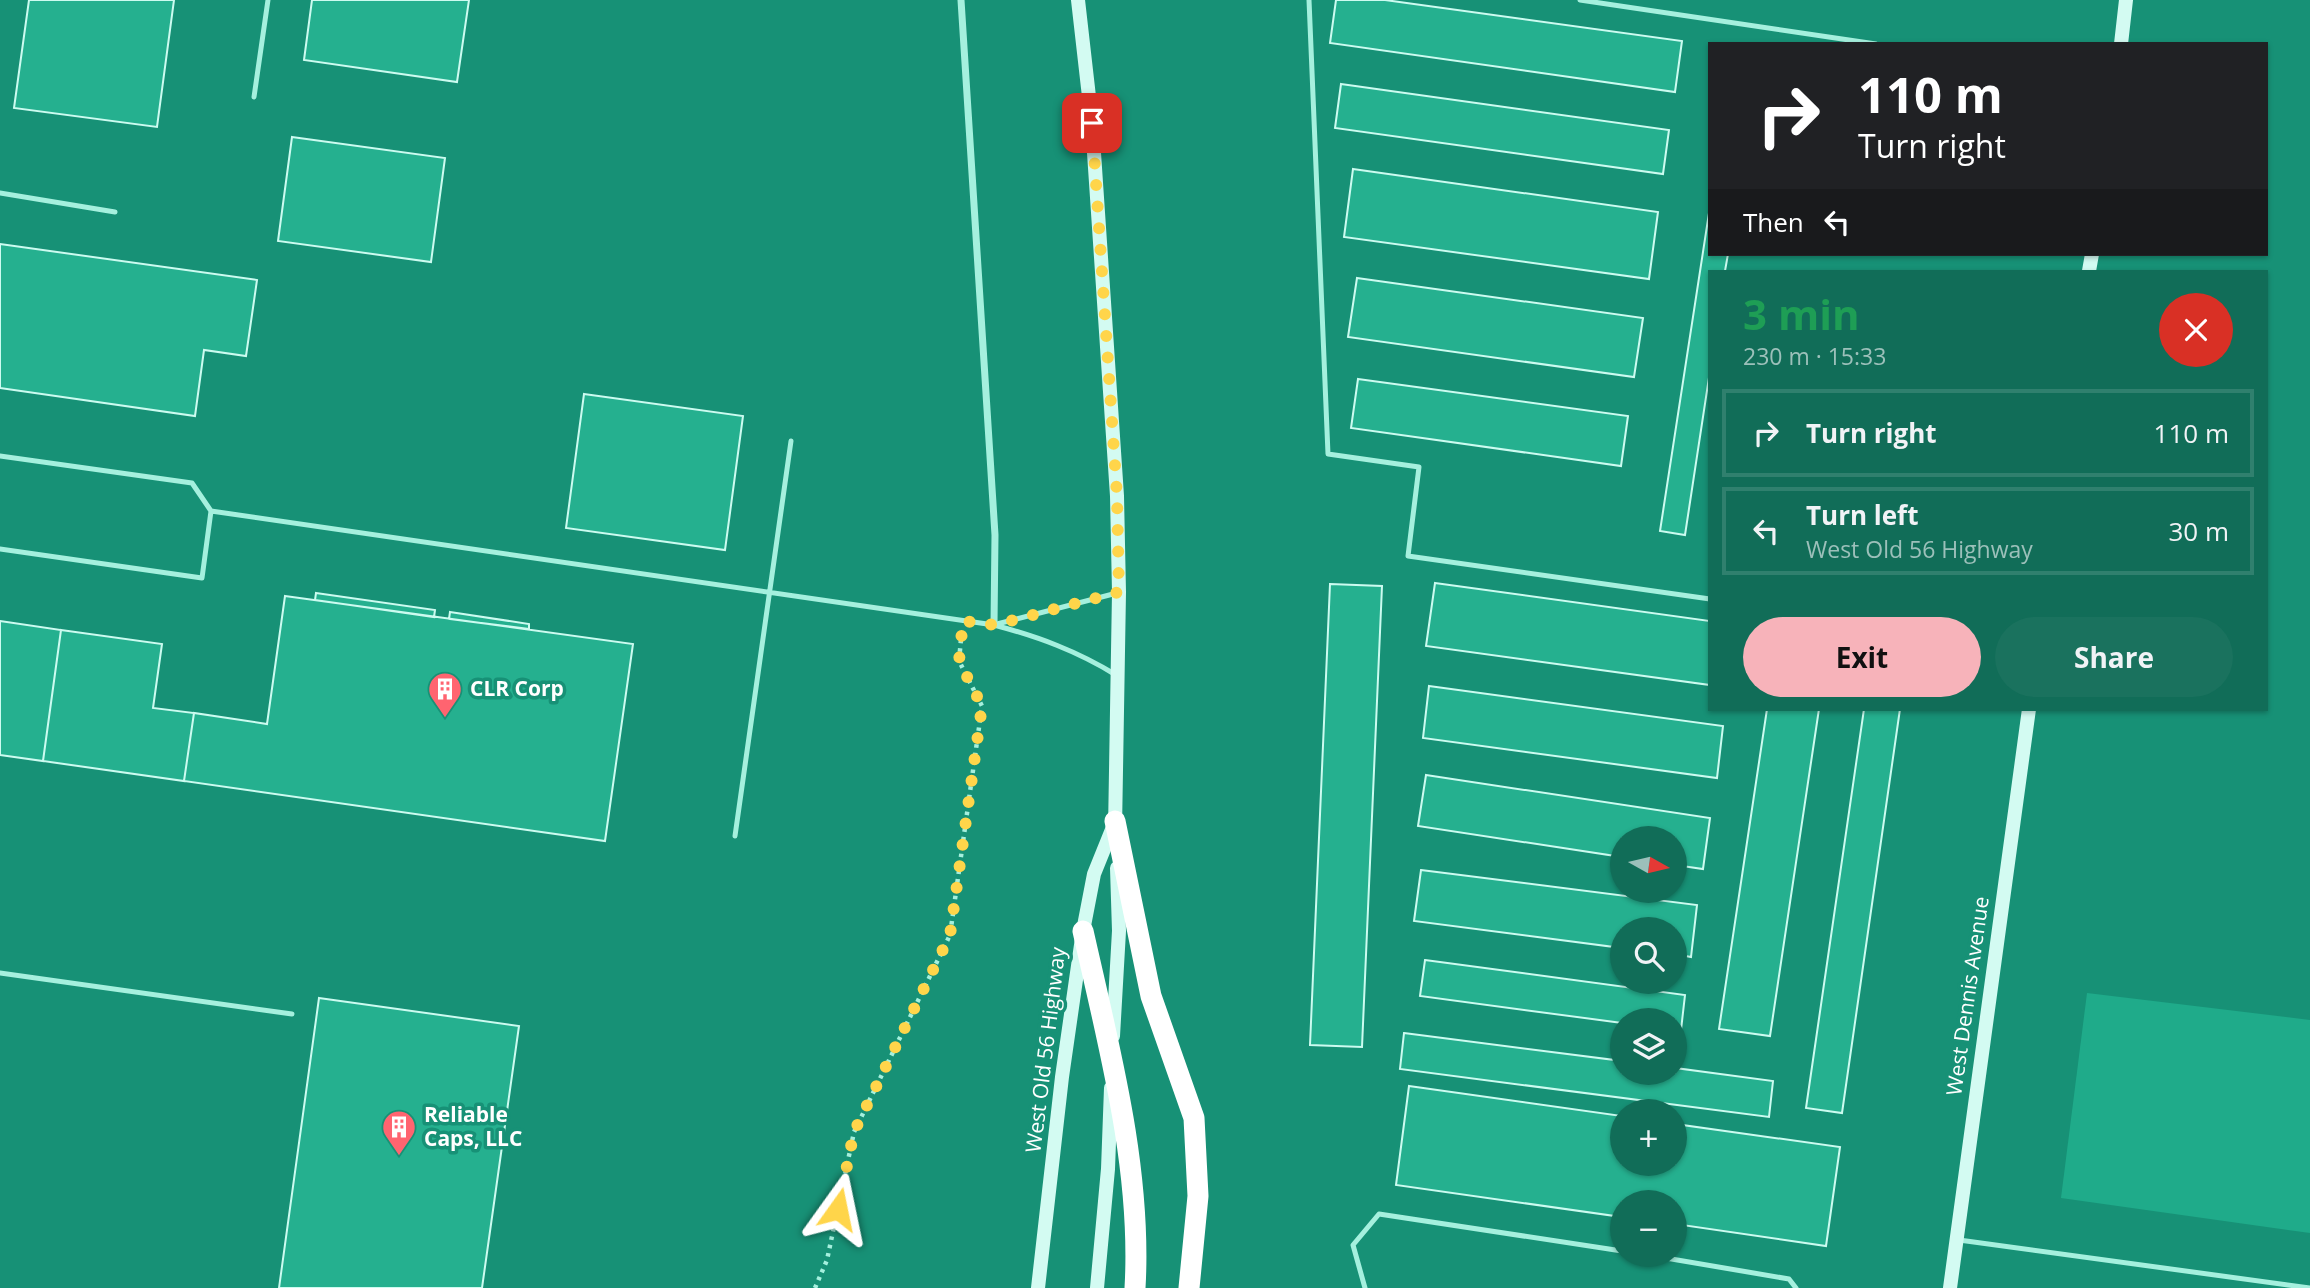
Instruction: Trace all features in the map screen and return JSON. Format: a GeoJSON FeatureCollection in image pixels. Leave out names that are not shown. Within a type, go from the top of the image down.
{"type":"FeatureCollection","features":[{"type":"Feature","properties":{"kind":"highway"},"geometry":{"type":"LineString","coordinates":[[1115,821],[1150,996],[1194,1118],[1198,1196],[1189,1288]]}},
{"type":"Feature","properties":{"kind":"highway"},"geometry":{"type":"LineString","coordinates":[[1083,931],[1112,1057],[1131,1180],[1137,1261],[1135,1288]]}},
{"type":"Feature","properties":{"kind":"main road","name":"West Old 56 Highway"},"geometry":{"type":"LineString","coordinates":[[1078,0],[1092,123],[1117,496],[1119,592],[1115,821],[1119,931],[1108,1169],[1097,1288]]}},
{"type":"Feature","properties":{"kind":"main road"},"geometry":{"type":"LineString","coordinates":[[2120,42],[2126,0]]}},
{"type":"Feature","properties":{"kind":"main road","name":"West Dennis Avenue"},"geometry":{"type":"LineString","coordinates":[[1950,1288],[2029,711]]}},
{"type":"Feature","properties":{"kind":"main road","name":"West Old 56 Highway"},"geometry":{"type":"LineString","coordinates":[[1038,1288],[1083,931],[1094,874],[1115,821]]}},
{"type":"Feature","properties":{"kind":"street"},"geometry":{"type":"LineString","coordinates":[[961,0],[995,535],[995,625]]}},
{"type":"Feature","properties":{"kind":"lane"},"geometry":{"type":"LineString","coordinates":[[254,97],[268,0]]}},
{"type":"Feature","properties":{"kind":"lane"},"geometry":{"type":"LineString","coordinates":[[1309,0],[1328,454],[1419,467],[1408,556],[1708,599]]}},
{"type":"Feature","properties":{"kind":"lane"},"geometry":{"type":"LineString","coordinates":[[1580,0],[1863,42]]}},
{"type":"Feature","properties":{"kind":"lane"},"geometry":{"type":"LineString","coordinates":[[0,193],[115,212]]}},
{"type":"Feature","properties":{"kind":"lane"},"geometry":{"type":"LineString","coordinates":[[736,836],[791,441]]}},
{"type":"Feature","properties":{"kind":"lane"},"geometry":{"type":"LineString","coordinates":[[0,456],[192,483],[211,511],[202,578],[0,549]]}},
{"type":"Feature","properties":{"kind":"lane"},"geometry":{"type":"LineString","coordinates":[[211,511],[995,625],[1043,638],[1085,656],[1117,676]]}},
{"type":"Feature","properties":{"kind":"lane"},"geometry":{"type":"LineString","coordinates":[[995,625],[1119,592]]}},
{"type":"Feature","properties":{"kind":"lane"},"geometry":{"type":"LineString","coordinates":[[0,973],[292,1014]]}},
{"type":"Feature","properties":{"kind":"lane"},"geometry":{"type":"LineString","coordinates":[[1365,1288],[1353,1245],[1380,1214],[1610,1249]]}},
{"type":"Feature","properties":{"kind":"lane"},"geometry":{"type":"LineString","coordinates":[[1956,1239],[2310,1288]]}},
{"type":"Feature","properties":{"kind":"lane"},"geometry":{"type":"LineString","coordinates":[[1687,1262],[1789,1279],[1796,1288]]}},
{"type":"Feature","properties":{"kind":"path"},"geometry":{"type":"LineString","coordinates":[[815,1288],[827,1260],[854,1132],[950,935],[982,706],[959,661],[963,621]]}},
{"type":"Feature","properties":{"kind":"green space"},"geometry":{"type":"Polygon","coordinates":[[[2087,993],[2310,1020],[2310,1233],[2061,1198],[2087,993]]]}},
{"type":"Feature","properties":{"kind":"building"},"geometry":{"type":"Polygon","coordinates":[[[29,0],[174,0],[157,127],[14,108],[29,0]]]}},
{"type":"Feature","properties":{"kind":"building"},"geometry":{"type":"Polygon","coordinates":[[[312,0],[469,0],[457,82],[304,60],[312,0]]]}},
{"type":"Feature","properties":{"kind":"building"},"geometry":{"type":"Polygon","coordinates":[[[1336,0],[1385,0],[1682,41],[1675,92],[1330,43],[1336,0]]]}},
{"type":"Feature","properties":{"kind":"building"},"geometry":{"type":"Polygon","coordinates":[[[1341,84],[1669,130],[1663,174],[1335,128],[1341,84]]]}},
{"type":"Feature","properties":{"kind":"building"},"geometry":{"type":"Polygon","coordinates":[[[292,137],[445,158],[431,262],[278,241],[292,137]]]}},
{"type":"Feature","properties":{"kind":"building"},"geometry":{"type":"Polygon","coordinates":[[[1353,169],[1658,212],[1649,279],[1344,237],[1353,169]]]}},
{"type":"Feature","properties":{"kind":"building"},"geometry":{"type":"Polygon","coordinates":[[[1708,219],[1708,256],[1728,256],[1725,270],[1708,270],[1708,384],[1685,535],[1660,531],[1708,219]]]}},
{"type":"Feature","properties":{"kind":"building"},"geometry":{"type":"Polygon","coordinates":[[[0,244],[257,280],[246,356],[204,350],[195,416],[0,388],[0,244]]]}},
{"type":"Feature","properties":{"kind":"building"},"geometry":{"type":"Polygon","coordinates":[[[1357,278],[1643,318],[1634,377],[1348,337],[1357,278]]]}},
{"type":"Feature","properties":{"kind":"building"},"geometry":{"type":"Polygon","coordinates":[[[1358,379],[1628,416],[1621,466],[1351,428],[1358,379]]]}},
{"type":"Feature","properties":{"kind":"building"},"geometry":{"type":"Polygon","coordinates":[[[584,394],[743,416],[725,550],[566,528],[584,394]]]}},
{"type":"Feature","properties":{"kind":"building"},"geometry":{"type":"Polygon","coordinates":[[[1435,583],[1708,621],[1708,685],[1426,646],[1435,583]]]}},
{"type":"Feature","properties":{"kind":"building"},"geometry":{"type":"Polygon","coordinates":[[[1330,584],[1382,586],[1362,1047],[1310,1045],[1330,584]]]}},
{"type":"Feature","properties":{"kind":"building"},"geometry":{"type":"Polygon","coordinates":[[[316,593],[435,610],[434,617],[315,600],[316,593]]]}},
{"type":"Feature","properties":{"kind":"building","name":"CLR Corp"},"geometry":{"type":"Polygon","coordinates":[[[285,596],[633,644],[605,841],[184,781],[194,713],[267,724],[285,596]]]}},
{"type":"Feature","properties":{"kind":"building"},"geometry":{"type":"Polygon","coordinates":[[[450,612],[529,624],[529,629],[449,619],[450,612]]]}},
{"type":"Feature","properties":{"kind":"building"},"geometry":{"type":"Polygon","coordinates":[[[0,621],[61,630],[43,761],[0,755],[0,621]]]}},
{"type":"Feature","properties":{"kind":"building"},"geometry":{"type":"Polygon","coordinates":[[[61,630],[162,644],[153,708],[194,713],[184,781],[43,761],[61,630]]]}},
{"type":"Feature","properties":{"kind":"building"},"geometry":{"type":"Polygon","coordinates":[[[1429,686],[1723,726],[1717,778],[1423,738],[1429,686]]]}},
{"type":"Feature","properties":{"kind":"building"},"geometry":{"type":"Polygon","coordinates":[[[1767,711],[1819,711],[1770,1036],[1719,1029],[1767,711]]]}},
{"type":"Feature","properties":{"kind":"building"},"geometry":{"type":"Polygon","coordinates":[[[1864,711],[1900,711],[1842,1113],[1806,1108],[1864,711]]]}},
{"type":"Feature","properties":{"kind":"building"},"geometry":{"type":"Polygon","coordinates":[[[1426,775],[1710,818],[1703,869],[1687,867],[1687,826],[1610,826],[1610,855],[1418,826],[1426,775]]]}},
{"type":"Feature","properties":{"kind":"building"},"geometry":{"type":"Polygon","coordinates":[[[1421,870],[1610,894],[1610,903],[1697,905],[1691,957],[1687,956],[1687,917],[1610,917],[1610,946],[1414,921],[1421,870]]]}},
{"type":"Feature","properties":{"kind":"building"},"geometry":{"type":"Polygon","coordinates":[[[1425,960],[1610,985],[1610,994],[1685,995],[1684,1008],[1610,1008],[1610,1021],[1420,996],[1425,960]]]}},
{"type":"Feature","properties":{"kind":"building","name":"Reliable Caps, LLC"},"geometry":{"type":"Polygon","coordinates":[[[319,998],[519,1026],[482,1288],[279,1288],[319,998]]]}},
{"type":"Feature","properties":{"kind":"building"},"geometry":{"type":"Polygon","coordinates":[[[1404,1033],[1610,1059],[1610,1085],[1687,1085],[1687,1070],[1773,1081],[1769,1117],[1687,1106],[1687,1099],[1631,1099],[1400,1069],[1404,1033]]]}},
{"type":"Feature","properties":{"kind":"building"},"geometry":{"type":"Polygon","coordinates":[[[1409,1086],[1610,1114],[1610,1176],[1687,1176],[1687,1126],[1840,1147],[1826,1246],[1687,1226],[1687,1190],[1610,1190],[1610,1215],[1396,1185],[1409,1086]]]}},
{"type":"Feature","properties":{"kind":"place","name":"CLR Corp"},"geometry":{"type":"Point","coordinates":[445,719]}},
{"type":"Feature","properties":{"kind":"place","name":"Reliable Caps, LLC"},"geometry":{"type":"Point","coordinates":[399,1157]}},
{"type":"Feature","properties":{"kind":"route"},"geometry":{"type":"LineString","coordinates":[[838,1209],[854,1132],[950,935],[982,706],[959,661],[963,621],[995,625],[1119,592],[1117,496],[1092,123]]}}]}
